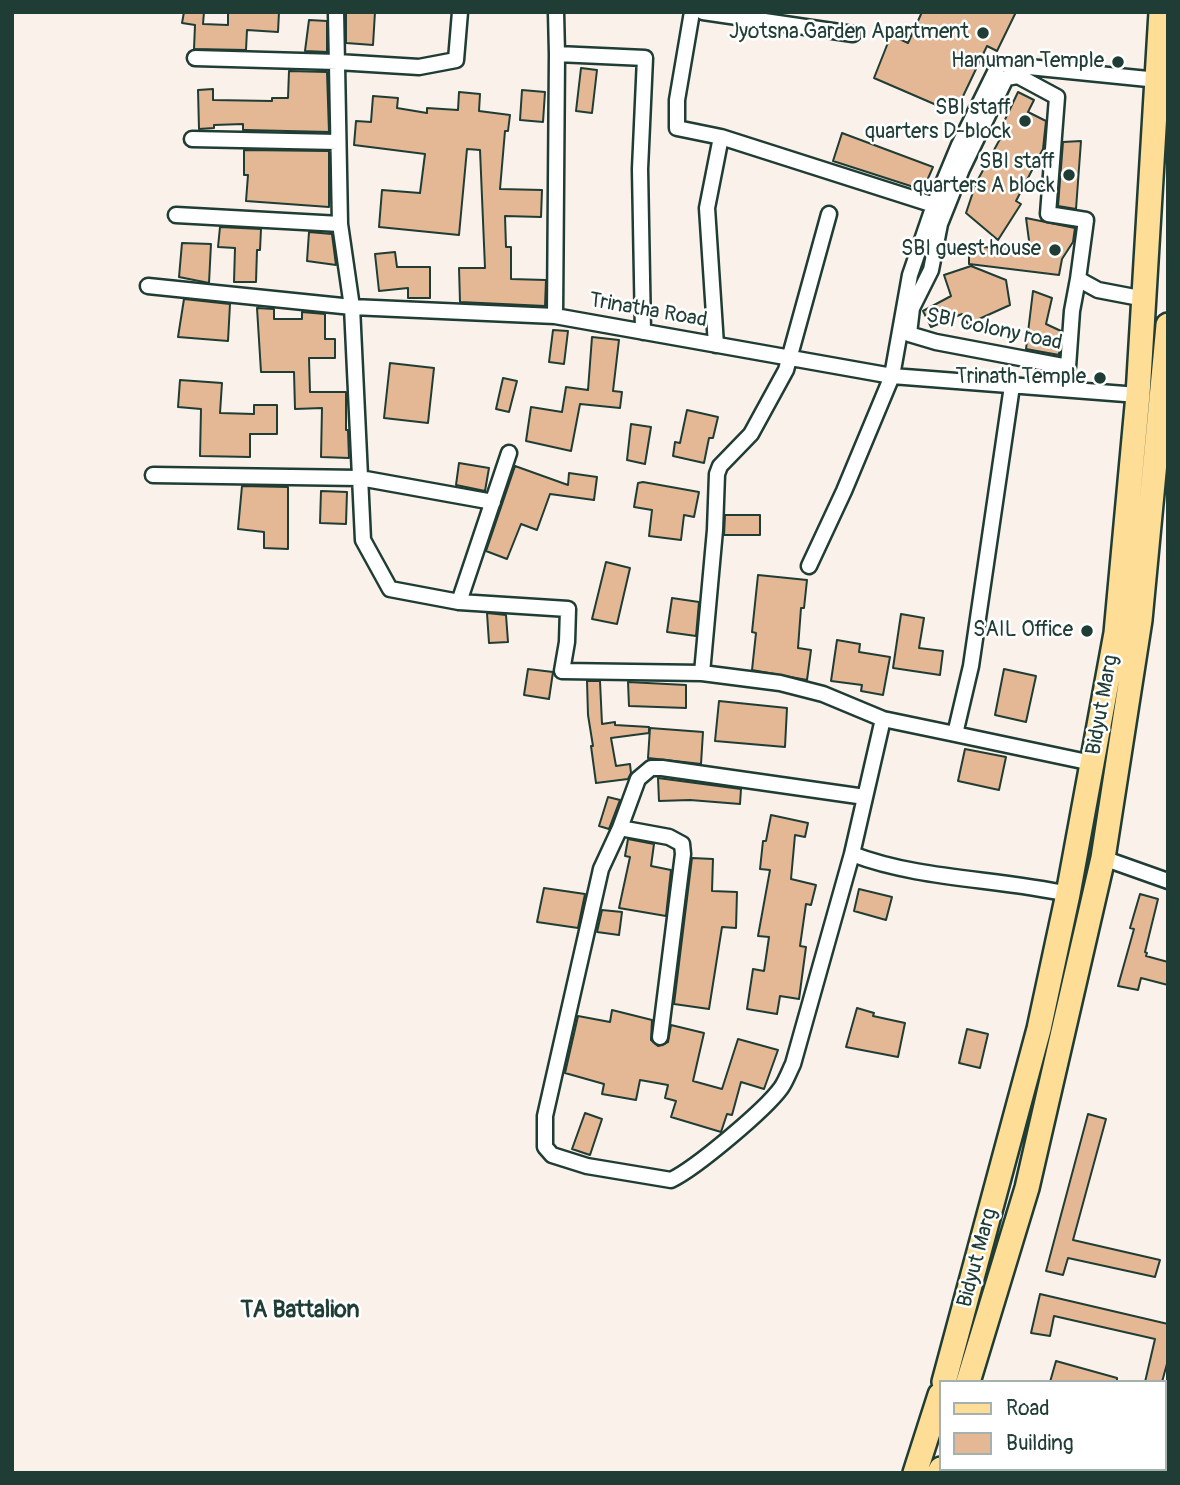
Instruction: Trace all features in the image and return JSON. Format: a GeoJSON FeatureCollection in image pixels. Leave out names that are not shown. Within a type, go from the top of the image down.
{"type":"FeatureCollection","features":[{"type":"Feature","properties":{"kind":"main road","name":"Bidyut Marg"},"geometry":{"type":"LineString","coordinates":[[945,1380],[1040,1028],[1068,894],[1116,633],[1145,299],[1161,12]]}},
{"type":"Feature","properties":{"kind":"main road","name":"Bidyut Marg"},"geometry":{"type":"LineString","coordinates":[[975,1380],[1027,1188],[1103,858],[1140,620],[1168,325]]}},
{"type":"Feature","properties":{"kind":"main road"},"geometry":{"type":"LineString","coordinates":[[999,1181],[1027,1188]]}},
{"type":"Feature","properties":{"kind":"main road"},"geometry":{"type":"LineString","coordinates":[[915,1473],[939,1398]]}},
{"type":"Feature","properties":{"kind":"street"},"geometry":{"type":"LineString","coordinates":[[336,12],[340,224],[352,307],[363,540],[390,589],[459,602],[568,609],[567,642],[562,671],[702,673],[780,682],[804,688],[883,719],[1092,763]]}},
{"type":"Feature","properties":{"kind":"street"},"geometry":{"type":"LineString","coordinates":[[195,58],[419,67],[456,60],[460,12]]}},
{"type":"Feature","properties":{"kind":"street"},"geometry":{"type":"LineString","coordinates":[[555,316],[556,12]]}},
{"type":"Feature","properties":{"kind":"street"},"geometry":{"type":"LineString","coordinates":[[692,12],[677,100],[677,128],[721,137],[934,205]]}},
{"type":"Feature","properties":{"kind":"street"},"geometry":{"type":"LineString","coordinates":[[703,12],[853,34]]}},
{"type":"Feature","properties":{"kind":"street"},"geometry":{"type":"LineString","coordinates":[[557,54],[645,58],[640,169],[643,332]]}},
{"type":"Feature","properties":{"kind":"street"},"geometry":{"type":"LineString","coordinates":[[809,566],[892,376],[910,275],[934,205],[959,145],[999,64],[1158,80]]}},
{"type":"Feature","properties":{"kind":"street","name":"SBI Colony road"},"geometry":{"type":"LineString","coordinates":[[1018,76],[1057,97],[1048,214],[1086,220],[1078,279],[1072,311],[1068,367],[936,342],[909,334],[912,307],[931,270],[940,224],[962,169],[1006,78],[1018,76]]}},
{"type":"Feature","properties":{"kind":"street"},"geometry":{"type":"LineString","coordinates":[[716,345],[707,208],[721,137]]}},
{"type":"Feature","properties":{"kind":"street"},"geometry":{"type":"LineString","coordinates":[[192,139],[338,142]]}},
{"type":"Feature","properties":{"kind":"street"},"geometry":{"type":"LineString","coordinates":[[702,673],[715,530],[717,474],[720,466],[751,435],[780,382],[829,214]]}},
{"type":"Feature","properties":{"kind":"street"},"geometry":{"type":"LineString","coordinates":[[176,215],[340,224]]}},
{"type":"Feature","properties":{"kind":"street"},"geometry":{"type":"LineString","coordinates":[[1078,279],[1098,290],[1145,299]]}},
{"type":"Feature","properties":{"kind":"street","name":"Trinatha Road"},"geometry":{"type":"LineString","coordinates":[[148,286],[352,307],[555,316],[892,376],[1138,395]]}},
{"type":"Feature","properties":{"kind":"street"},"geometry":{"type":"LineString","coordinates":[[955,734],[971,666],[1012,386]]}},
{"type":"Feature","properties":{"kind":"street"},"geometry":{"type":"LineString","coordinates":[[459,602],[509,453]]}},
{"type":"Feature","properties":{"kind":"street"},"geometry":{"type":"LineString","coordinates":[[153,475],[360,478],[493,502]]}},
{"type":"Feature","properties":{"kind":"street"},"geometry":{"type":"LineString","coordinates":[[865,797],[662,768],[651,768],[638,779],[601,869],[545,1116],[545,1147],[552,1156],[598,1168],[671,1180],[726,1139],[775,1096],[793,1063],[852,854],[883,719]]}},
{"type":"Feature","properties":{"kind":"street"},"geometry":{"type":"LineString","coordinates":[[620,828],[669,837],[682,844],[683,854],[660,1037]]}},
{"type":"Feature","properties":{"kind":"street"},"geometry":{"type":"LineString","coordinates":[[852,854],[867,860],[939,874],[1068,894]]}},
{"type":"Feature","properties":{"kind":"street"},"geometry":{"type":"LineString","coordinates":[[1103,858],[1168,881]]}},
{"type":"Feature","properties":{"kind":"building"},"geometry":{"type":"Polygon","coordinates":[[[184,12],[204,12],[203,24],[228,25],[228,12],[279,12],[278,32],[247,30],[246,50],[194,49],[195,25],[182,23],[184,12]]]}},
{"type":"Feature","properties":{"kind":"building"},"geometry":{"type":"Polygon","coordinates":[[[346,12],[375,12],[373,45],[346,43],[346,12]]]}},
{"type":"Feature","properties":{"kind":"building"},"geometry":{"type":"Polygon","coordinates":[[[922,12],[1016,12],[997,51],[987,46],[955,113],[874,78],[891,35],[908,43],[922,12]]]}},
{"type":"Feature","properties":{"kind":"building"},"geometry":{"type":"Polygon","coordinates":[[[309,20],[327,21],[327,52],[305,51],[309,20]]]}},
{"type":"Feature","properties":{"kind":"building"},"geometry":{"type":"Polygon","coordinates":[[[581,68],[597,70],[592,113],[576,111],[581,68]]]}},
{"type":"Feature","properties":{"kind":"building"},"geometry":{"type":"Polygon","coordinates":[[[289,71],[327,72],[329,132],[243,130],[243,124],[214,125],[214,128],[199,129],[198,90],[213,89],[213,100],[272,101],[272,98],[288,98],[289,71]]]}},
{"type":"Feature","properties":{"kind":"building"},"geometry":{"type":"Polygon","coordinates":[[[522,90],[545,92],[543,122],[520,120],[522,90]]]}},
{"type":"Feature","properties":{"kind":"building"},"geometry":{"type":"Polygon","coordinates":[[[459,92],[480,94],[479,111],[510,115],[508,131],[505,131],[500,189],[542,190],[541,217],[505,216],[506,247],[511,247],[511,279],[546,280],[545,306],[460,302],[459,268],[485,268],[480,150],[467,149],[459,235],[379,227],[382,190],[420,193],[425,154],[354,145],[356,121],[371,122],[373,96],[398,98],[397,108],[427,113],[427,108],[458,110],[459,92]]]}},
{"type":"Feature","properties":{"kind":"building"},"geometry":{"type":"Polygon","coordinates":[[[1018,92],[1034,100],[1028,112],[1046,121],[1043,149],[1016,201],[1021,204],[998,240],[966,213],[976,183],[1006,128],[1002,126],[1018,92]]]}},
{"type":"Feature","properties":{"kind":"building"},"geometry":{"type":"Polygon","coordinates":[[[842,133],[933,167],[923,190],[833,161],[842,133]]]}},
{"type":"Feature","properties":{"kind":"building","name":"SBI staff quarters A block"},"geometry":{"type":"Polygon","coordinates":[[[1081,141],[1076,209],[1058,206],[1063,142],[1081,141]]]}},
{"type":"Feature","properties":{"kind":"building"},"geometry":{"type":"Polygon","coordinates":[[[244,150],[329,151],[329,207],[246,201],[248,175],[244,175],[244,150]]]}},
{"type":"Feature","properties":{"kind":"building"},"geometry":{"type":"Polygon","coordinates":[[[1026,218],[1075,228],[1073,242],[1062,259],[1059,275],[969,264],[969,247],[1030,248],[1026,218]]]}},
{"type":"Feature","properties":{"kind":"building"},"geometry":{"type":"Polygon","coordinates":[[[220,227],[261,229],[256,282],[234,282],[235,248],[218,247],[220,227]]]}},
{"type":"Feature","properties":{"kind":"building"},"geometry":{"type":"Polygon","coordinates":[[[309,232],[332,234],[336,265],[307,261],[309,232]]]}},
{"type":"Feature","properties":{"kind":"building"},"geometry":{"type":"Polygon","coordinates":[[[182,243],[211,244],[209,283],[179,277],[182,243]]]}},
{"type":"Feature","properties":{"kind":"building"},"geometry":{"type":"Polygon","coordinates":[[[395,252],[397,267],[430,267],[430,298],[408,298],[408,288],[379,291],[375,254],[395,252]]]}},
{"type":"Feature","properties":{"kind":"building"},"geometry":{"type":"Polygon","coordinates":[[[971,266],[1006,280],[1010,305],[968,324],[962,314],[931,327],[923,311],[951,296],[944,275],[971,266]]]}},
{"type":"Feature","properties":{"kind":"building"},"geometry":{"type":"Polygon","coordinates":[[[1033,291],[1052,298],[1046,324],[1061,331],[1059,355],[1026,349],[1033,291]]]}},
{"type":"Feature","properties":{"kind":"building"},"geometry":{"type":"Polygon","coordinates":[[[184,299],[230,304],[228,341],[178,337],[184,299]]]}},
{"type":"Feature","properties":{"kind":"building"},"geometry":{"type":"Polygon","coordinates":[[[257,308],[274,309],[274,319],[302,319],[302,312],[325,314],[325,339],[335,339],[335,358],[309,358],[310,392],[346,392],[349,458],[321,457],[322,408],[295,409],[294,372],[261,372],[257,308]]]}},
{"type":"Feature","properties":{"kind":"building"},"geometry":{"type":"Polygon","coordinates":[[[553,330],[568,331],[564,364],[549,362],[553,330]]]}},
{"type":"Feature","properties":{"kind":"building"},"geometry":{"type":"Polygon","coordinates":[[[592,337],[619,340],[613,391],[622,392],[620,408],[580,404],[571,451],[526,441],[531,407],[562,412],[566,387],[588,390],[592,337]]]}},
{"type":"Feature","properties":{"kind":"building"},"geometry":{"type":"Polygon","coordinates":[[[390,363],[434,368],[428,423],[384,418],[390,363]]]}},
{"type":"Feature","properties":{"kind":"building"},"geometry":{"type":"Polygon","coordinates":[[[503,378],[517,381],[509,412],[496,409],[503,378]]]}},
{"type":"Feature","properties":{"kind":"building"},"geometry":{"type":"Polygon","coordinates":[[[180,380],[222,383],[220,413],[254,414],[254,405],[277,405],[277,434],[250,434],[250,457],[200,456],[201,409],[178,407],[180,380]]]}},
{"type":"Feature","properties":{"kind":"building"},"geometry":{"type":"Polygon","coordinates":[[[687,410],[718,417],[713,438],[709,438],[704,463],[673,456],[675,442],[680,443],[687,410]]]}},
{"type":"Feature","properties":{"kind":"building"},"geometry":{"type":"Polygon","coordinates":[[[631,424],[651,427],[645,464],[627,460],[631,424]]]}},
{"type":"Feature","properties":{"kind":"building"},"geometry":{"type":"Polygon","coordinates":[[[459,463],[489,468],[485,491],[456,485],[459,463]]]}},
{"type":"Feature","properties":{"kind":"building"},"geometry":{"type":"Polygon","coordinates":[[[515,466],[568,485],[569,473],[597,477],[594,500],[550,494],[537,530],[521,524],[507,559],[486,551],[515,466]]]}},
{"type":"Feature","properties":{"kind":"building"},"geometry":{"type":"Polygon","coordinates":[[[638,483],[699,492],[694,517],[684,515],[681,540],[649,536],[652,510],[634,507],[638,483]]]}},
{"type":"Feature","properties":{"kind":"building"},"geometry":{"type":"Polygon","coordinates":[[[242,486],[288,487],[288,549],[264,548],[264,532],[238,529],[242,486]]]}},
{"type":"Feature","properties":{"kind":"building"},"geometry":{"type":"Polygon","coordinates":[[[321,491],[347,492],[346,524],[320,523],[321,491]]]}},
{"type":"Feature","properties":{"kind":"building"},"geometry":{"type":"Polygon","coordinates":[[[725,515],[760,515],[760,535],[724,535],[725,515]]]}},
{"type":"Feature","properties":{"kind":"building"},"geometry":{"type":"Polygon","coordinates":[[[606,562],[630,568],[617,624],[592,619],[606,562]]]}},
{"type":"Feature","properties":{"kind":"building"},"geometry":{"type":"Polygon","coordinates":[[[758,575],[807,580],[804,608],[801,608],[798,648],[811,650],[807,680],[752,670],[756,633],[752,632],[758,575]]]}},
{"type":"Feature","properties":{"kind":"building"},"geometry":{"type":"Polygon","coordinates":[[[672,598],[699,602],[696,636],[667,632],[672,598]]]}},
{"type":"Feature","properties":{"kind":"building"},"geometry":{"type":"Polygon","coordinates":[[[487,613],[506,615],[508,642],[489,643],[487,613]]]}},
{"type":"Feature","properties":{"kind":"building"},"geometry":{"type":"Polygon","coordinates":[[[901,614],[924,618],[919,648],[943,651],[940,675],[893,668],[901,614]]]}},
{"type":"Feature","properties":{"kind":"building"},"geometry":{"type":"Polygon","coordinates":[[[837,640],[860,644],[859,652],[890,657],[883,695],[861,691],[862,685],[831,681],[837,640]]]}},
{"type":"Feature","properties":{"kind":"building"},"geometry":{"type":"Polygon","coordinates":[[[528,669],[553,672],[549,699],[524,695],[528,669]]]}},
{"type":"Feature","properties":{"kind":"building"},"geometry":{"type":"Polygon","coordinates":[[[1004,669],[1036,676],[1026,722],[995,715],[1004,669]]]}},
{"type":"Feature","properties":{"kind":"building"},"geometry":{"type":"Polygon","coordinates":[[[587,681],[600,681],[602,724],[615,722],[615,725],[649,727],[649,733],[611,738],[616,766],[630,764],[631,773],[628,779],[596,783],[587,681]]]}},
{"type":"Feature","properties":{"kind":"building"},"geometry":{"type":"Polygon","coordinates":[[[628,682],[686,685],[686,708],[629,706],[628,682]]]}},
{"type":"Feature","properties":{"kind":"building"},"geometry":{"type":"Polygon","coordinates":[[[719,701],[787,708],[785,747],[715,741],[719,701]]]}},
{"type":"Feature","properties":{"kind":"building"},"geometry":{"type":"Polygon","coordinates":[[[650,728],[703,732],[701,764],[648,758],[650,728]]]}},
{"type":"Feature","properties":{"kind":"building"},"geometry":{"type":"Polygon","coordinates":[[[965,749],[1006,757],[999,790],[958,781],[965,749]]]}},
{"type":"Feature","properties":{"kind":"building"},"geometry":{"type":"Polygon","coordinates":[[[658,778],[741,789],[740,804],[690,800],[659,801],[658,778]]]}},
{"type":"Feature","properties":{"kind":"building"},"geometry":{"type":"Polygon","coordinates":[[[608,797],[620,800],[609,829],[599,826],[608,797]]]}},
{"type":"Feature","properties":{"kind":"building"},"geometry":{"type":"Polygon","coordinates":[[[771,815],[808,823],[805,837],[795,835],[791,879],[816,885],[811,905],[806,904],[800,946],[806,947],[799,999],[780,996],[777,1014],[747,1009],[753,969],[764,971],[769,937],[758,936],[770,870],[760,869],[763,841],[766,841],[771,815]]]}},
{"type":"Feature","properties":{"kind":"building"},"geometry":{"type":"Polygon","coordinates":[[[628,839],[654,844],[651,866],[671,870],[666,916],[619,908],[630,857],[625,856],[628,839]]]}},
{"type":"Feature","properties":{"kind":"building"},"geometry":{"type":"Polygon","coordinates":[[[692,858],[713,859],[712,891],[737,892],[736,928],[722,927],[709,1009],[674,1004],[692,858]]]}},
{"type":"Feature","properties":{"kind":"building"},"geometry":{"type":"Polygon","coordinates":[[[544,888],[585,894],[578,928],[537,922],[544,888]]]}},
{"type":"Feature","properties":{"kind":"building"},"geometry":{"type":"Polygon","coordinates":[[[859,889],[892,897],[886,920],[854,911],[859,889]]]}},
{"type":"Feature","properties":{"kind":"building"},"geometry":{"type":"Polygon","coordinates":[[[1140,894],[1158,899],[1145,952],[1146,956],[1168,962],[1168,985],[1141,978],[1138,990],[1118,986],[1134,929],[1130,928],[1140,894]]]}},
{"type":"Feature","properties":{"kind":"building"},"geometry":{"type":"Polygon","coordinates":[[[602,910],[622,912],[619,935],[597,932],[602,910]]]}},
{"type":"Feature","properties":{"kind":"building"},"geometry":{"type":"Polygon","coordinates":[[[857,1008],[874,1013],[873,1016],[905,1023],[898,1057],[846,1047],[857,1008]]]}},
{"type":"Feature","properties":{"kind":"building"},"geometry":{"type":"Polygon","coordinates":[[[612,1010],[652,1020],[651,1040],[658,1046],[668,1042],[671,1025],[704,1033],[693,1081],[722,1089],[738,1039],[778,1050],[764,1089],[741,1082],[732,1115],[727,1114],[721,1132],[671,1117],[676,1101],[665,1098],[668,1085],[640,1080],[636,1100],[602,1094],[604,1084],[565,1073],[578,1016],[610,1022],[612,1010]]]}},
{"type":"Feature","properties":{"kind":"building"},"geometry":{"type":"Polygon","coordinates":[[[967,1029],[988,1034],[980,1068],[959,1063],[967,1029]]]}},
{"type":"Feature","properties":{"kind":"building"},"geometry":{"type":"Polygon","coordinates":[[[585,1113],[602,1119],[590,1155],[572,1149],[585,1113]]]}},
{"type":"Feature","properties":{"kind":"building"},"geometry":{"type":"Polygon","coordinates":[[[1088,1114],[1106,1119],[1073,1240],[1160,1260],[1155,1277],[1068,1258],[1063,1275],[1046,1271],[1088,1114]]]}},
{"type":"Feature","properties":{"kind":"building"},"geometry":{"type":"Polygon","coordinates":[[[1040,1294],[1168,1324],[1168,1360],[1163,1380],[1145,1380],[1155,1339],[1054,1316],[1050,1336],[1031,1333],[1040,1294]]]}},
{"type":"Feature","properties":{"kind":"building"},"geometry":{"type":"Polygon","coordinates":[[[1056,1361],[1117,1378],[1117,1380],[1051,1380],[1056,1361]]]}},
{"type":"Feature","properties":{"kind":"place","name":"Jyotsna Garden Apartment"},"geometry":{"type":"Point","coordinates":[983,33]}},
{"type":"Feature","properties":{"kind":"place","name":"Hanuman Temple"},"geometry":{"type":"Point","coordinates":[1118,62]}},
{"type":"Feature","properties":{"kind":"place","name":"SBI staff quarters D-block"},"geometry":{"type":"Point","coordinates":[1025,121]}},
{"type":"Feature","properties":{"kind":"place","name":"SBI staff quarters A block"},"geometry":{"type":"Point","coordinates":[1069,175]}},
{"type":"Feature","properties":{"kind":"place","name":"SBI guest house"},"geometry":{"type":"Point","coordinates":[1055,250]}},
{"type":"Feature","properties":{"kind":"place","name":"Trinath Temple"},"geometry":{"type":"Point","coordinates":[1100,378]}},
{"type":"Feature","properties":{"kind":"place","name":"SAIL Office"},"geometry":{"type":"Point","coordinates":[1087,631]}},
{"type":"Feature","properties":{"kind":"district","name":"TA Battalion"},"geometry":{"type":"Point","coordinates":[300,1311]}}]}
